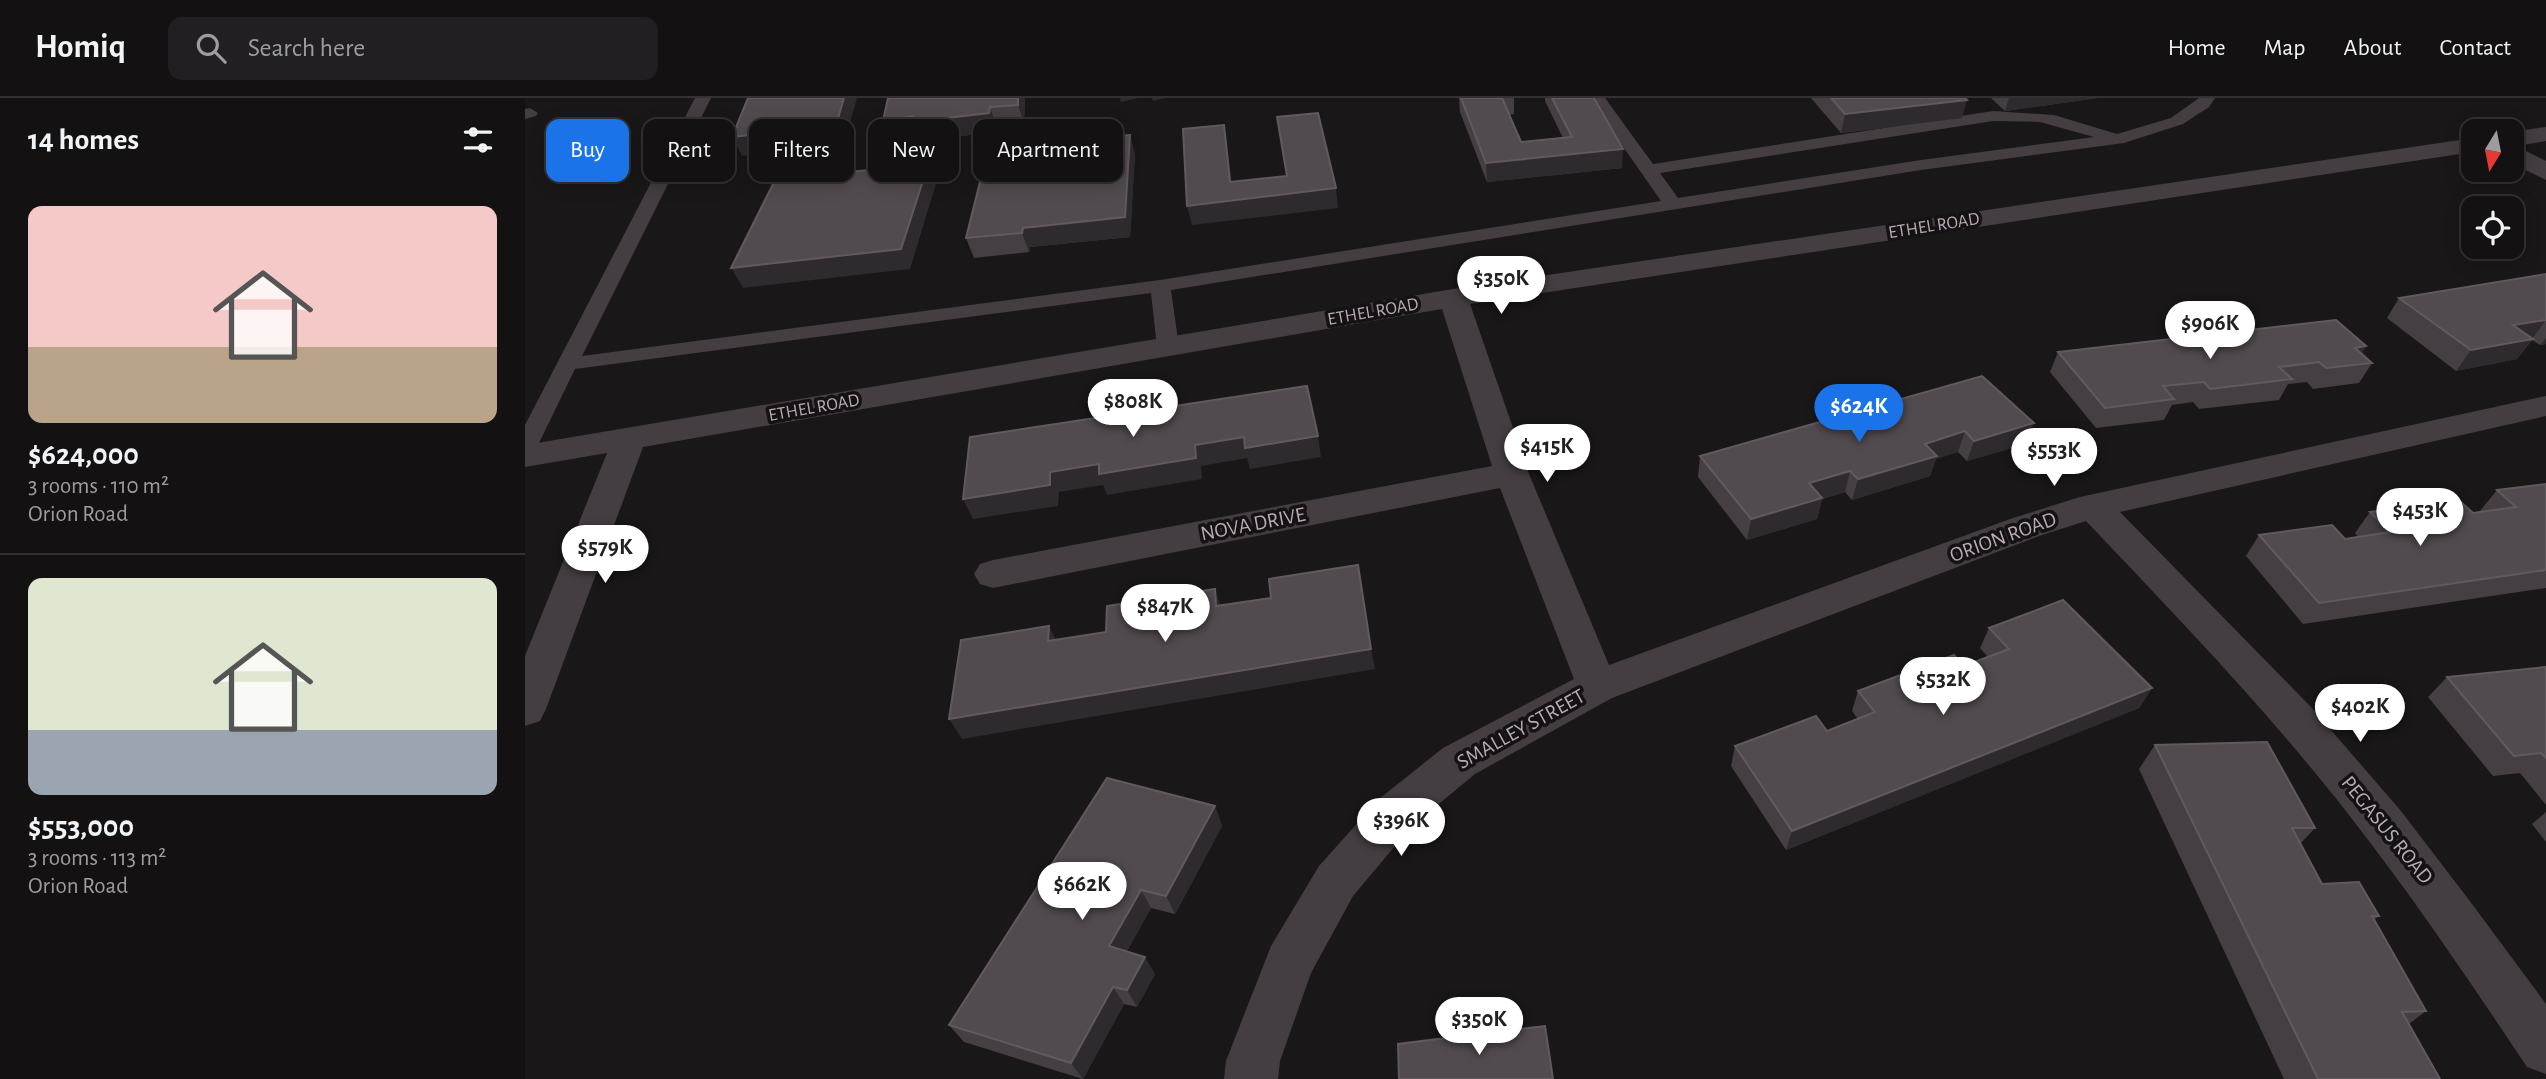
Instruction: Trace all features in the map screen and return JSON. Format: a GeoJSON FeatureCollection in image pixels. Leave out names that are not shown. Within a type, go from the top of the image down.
{"type":"FeatureCollection","features":[{"type":"Feature","properties":{"kind":"street"},"geometry":{"type":"LineString","coordinates":[[2524,137],[2546,134]]}},
{"type":"Feature","properties":{"kind":"street","name":"ETHEL ROAD"},"geometry":{"type":"LineString","coordinates":[[525,456],[1454,298],[2461,147]]}},
{"type":"Feature","properties":{"kind":"street"},"geometry":{"type":"LineString","coordinates":[[2524,159],[2546,172]]}},
{"type":"Feature","properties":{"kind":"street","name":"SMALLEY STREET"},"geometry":{"type":"LineString","coordinates":[[1251,1079],[1254,1062],[1289,963],[1336,881],[1395,813],[1459,761],[1597,687],[1513,474],[1454,298]]}},
{"type":"Feature","properties":{"kind":"street","name":"ORION ROAD"},"geometry":{"type":"LineString","coordinates":[[1597,687],[2026,527],[2093,506],[2546,406]]}},
{"type":"Feature","properties":{"kind":"street"},"geometry":{"type":"LineString","coordinates":[[525,709],[538,643],[629,440]]}},
{"type":"Feature","properties":{"kind":"street","name":"NOVA DRIVE"},"geometry":{"type":"LineString","coordinates":[[993,574],[1513,474]]}},
{"type":"Feature","properties":{"kind":"street","name":"PEGASUS ROAD"},"geometry":{"type":"LineString","coordinates":[[2093,506],[2271,690],[2359,793],[2445,903],[2546,1048]]}},
{"type":"Feature","properties":{"kind":"lane"},"geometry":{"type":"LineString","coordinates":[[525,447],[703,98]]}},
{"type":"Feature","properties":{"kind":"lane"},"geometry":{"type":"LineString","coordinates":[[1597,98],[1674,206]]}},
{"type":"Feature","properties":{"kind":"lane"},"geometry":{"type":"LineString","coordinates":[[567,364],[1160,286],[1921,165],[2114,139],[2177,121],[2203,104],[2207,98]]}},
{"type":"Feature","properties":{"kind":"lane"},"geometry":{"type":"LineString","coordinates":[[1648,170],[1993,116],[2045,116],[2071,122],[2114,139]]}},
{"type":"Feature","properties":{"kind":"lane"},"geometry":{"type":"LineString","coordinates":[[1944,124],[1981,158]]}},
{"type":"Feature","properties":{"kind":"lane"},"geometry":{"type":"LineString","coordinates":[[1160,286],[1168,347]]}},
{"type":"Feature","properties":{"kind":"building"},"geometry":{"type":"Polygon","coordinates":[[[748,98],[844,98],[838,119],[749,119],[749,135],[735,137],[735,130],[748,98]]]}},
{"type":"Feature","properties":{"kind":"building"},"geometry":{"type":"Polygon","coordinates":[[[888,98],[1018,98],[1018,105],[990,107],[989,113],[938,119],[912,119],[913,116],[883,119],[888,98]]]}},
{"type":"Feature","properties":{"kind":"building"},"geometry":{"type":"Polygon","coordinates":[[[1461,98],[1502,98],[1521,142],[1572,137],[1552,98],[1594,98],[1623,149],[1486,163],[1461,98]]]}},
{"type":"Feature","properties":{"kind":"building"},"geometry":{"type":"Polygon","coordinates":[[[1831,98],[1965,98],[1967,100],[1845,114],[1831,98]]]}},
{"type":"Feature","properties":{"kind":"building"},"geometry":{"type":"Polygon","coordinates":[[[1318,113],[1336,188],[1187,206],[1183,129],[1224,125],[1230,182],[1287,176],[1277,117],[1318,113]]]}},
{"type":"Feature","properties":{"kind":"building"},"geometry":{"type":"Polygon","coordinates":[[[1130,135],[1125,217],[1023,228],[1022,233],[966,238],[980,182],[1123,182],[1123,136],[1130,135]]]}},
{"type":"Feature","properties":{"kind":"building"},"geometry":{"type":"Polygon","coordinates":[[[868,170],[868,182],[923,182],[901,249],[731,268],[774,182],[854,182],[854,171],[868,170]]]}},
{"type":"Feature","properties":{"kind":"building"},"geometry":{"type":"Polygon","coordinates":[[[2546,274],[2546,320],[2513,325],[2533,339],[2471,350],[2399,298],[2546,274]]]}},
{"type":"Feature","properties":{"kind":"building"},"geometry":{"type":"Polygon","coordinates":[[[2336,320],[2366,346],[2355,348],[2372,363],[2326,368],[2319,362],[2279,367],[2292,379],[2210,389],[2204,382],[2163,386],[2174,399],[2105,408],[2058,352],[2336,320]]]}},
{"type":"Feature","properties":{"kind":"building"},"geometry":{"type":"Polygon","coordinates":[[[1982,376],[2034,423],[1974,441],[1965,431],[1925,444],[1937,456],[1858,479],[1850,471],[1809,483],[1822,498],[1751,519],[1700,456],[1982,376]]]}},
{"type":"Feature","properties":{"kind":"building"},"geometry":{"type":"Polygon","coordinates":[[[1307,386],[1318,436],[1245,448],[1244,437],[1195,445],[1196,458],[1099,474],[1099,464],[1050,472],[1050,485],[963,499],[970,437],[1307,386]]]}},
{"type":"Feature","properties":{"kind":"building"},"geometry":{"type":"Polygon","coordinates":[[[2546,484],[2546,570],[2319,603],[2259,535],[2332,525],[2345,539],[2390,532],[2370,512],[2459,500],[2473,513],[2516,507],[2497,490],[2546,484]]]}},
{"type":"Feature","properties":{"kind":"building"},"geometry":{"type":"Polygon","coordinates":[[[1358,565],[1371,649],[949,719],[961,640],[1049,626],[1048,641],[1106,632],[1107,606],[1215,589],[1216,606],[1271,598],[1269,579],[1358,565]]]}},
{"type":"Feature","properties":{"kind":"building"},"geometry":{"type":"Polygon","coordinates":[[[2063,600],[2152,688],[1792,831],[1735,746],[1816,716],[1827,731],[1875,712],[1858,691],[1954,655],[1964,666],[2009,649],[1989,628],[2063,600]]]}},
{"type":"Feature","properties":{"kind":"building"},"geometry":{"type":"Polygon","coordinates":[[[2546,667],[2546,758],[2541,753],[2514,756],[2447,677],[2546,667]]]}},
{"type":"Feature","properties":{"kind":"building"},"geometry":{"type":"Polygon","coordinates":[[[2267,742],[2315,828],[2292,828],[2322,884],[2359,882],[2379,916],[2372,916],[2426,1011],[2402,1012],[2440,1079],[2318,1079],[2155,745],[2267,742]]]}},
{"type":"Feature","properties":{"kind":"building"},"geometry":{"type":"Polygon","coordinates":[[[1107,778],[1215,806],[1166,896],[1141,890],[1109,946],[1145,957],[1127,990],[1113,987],[1071,1063],[949,1025],[1107,778]]]}},
{"type":"Feature","properties":{"kind":"building"},"geometry":{"type":"Polygon","coordinates":[[[1545,1026],[1553,1079],[1399,1079],[1398,1044],[1545,1026]]]}}]}
